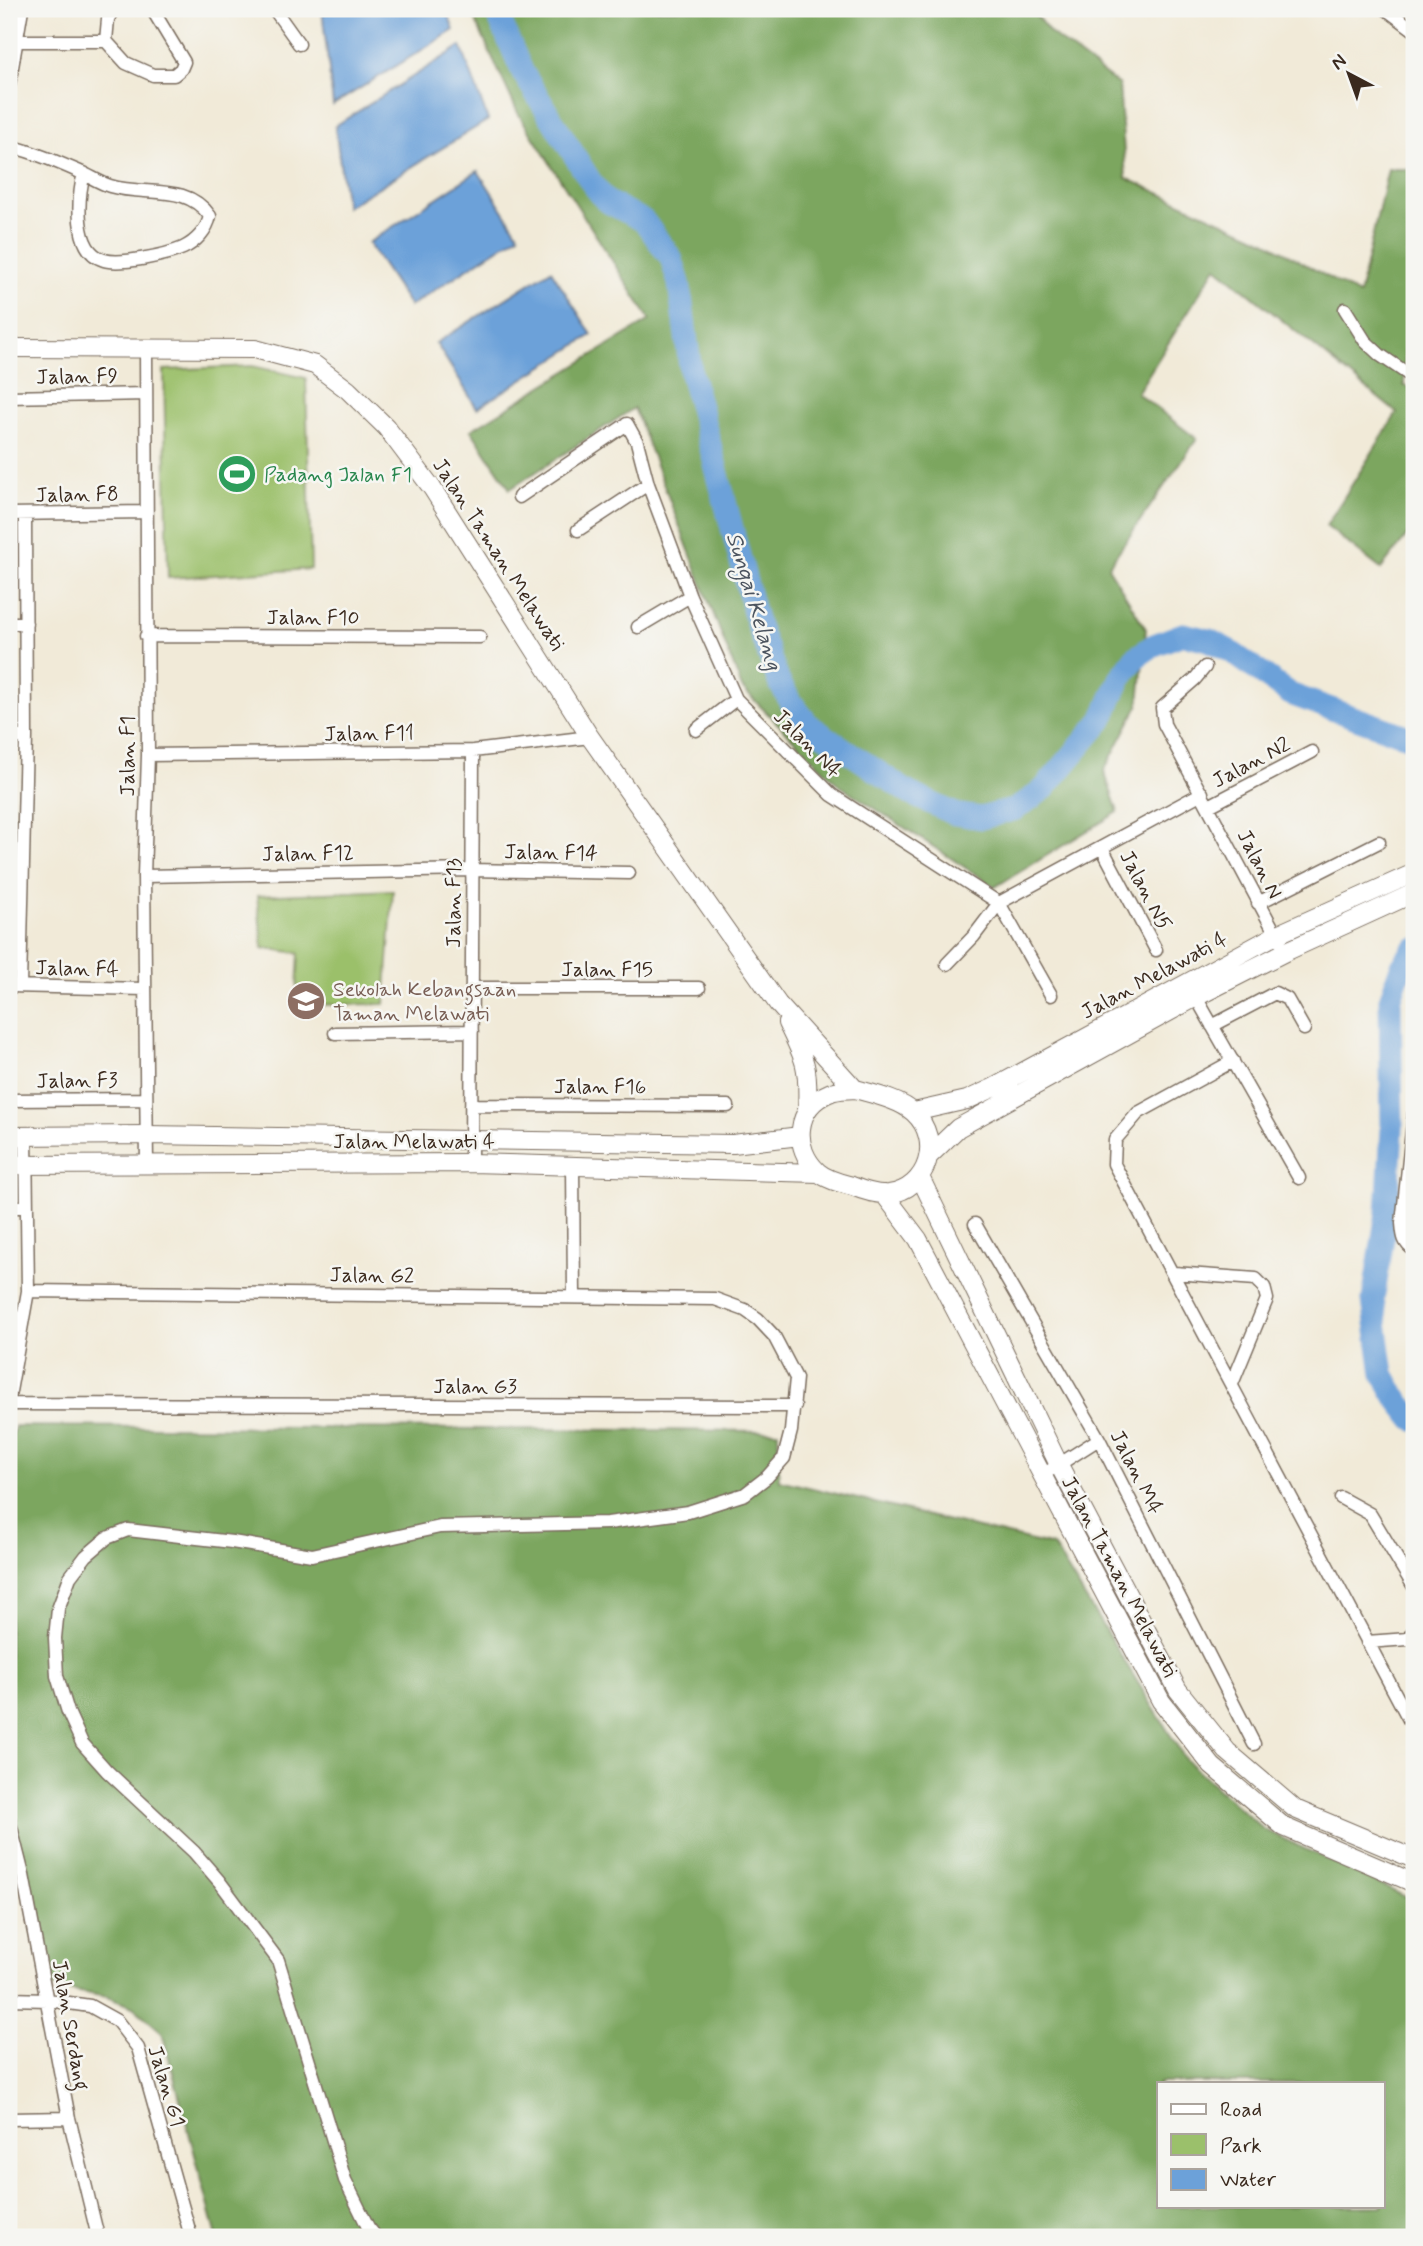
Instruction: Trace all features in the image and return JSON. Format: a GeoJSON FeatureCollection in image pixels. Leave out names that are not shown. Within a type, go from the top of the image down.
{"type":"FeatureCollection","features":[{"type":"Feature","properties":{"kind":"main road","name":"Jalan Taman Melawati"},"geometry":{"type":"LineString","coordinates":[[9,348],[255,349],[315,365],[348,390],[386,427],[432,488],[590,737],[778,1004],[855,1089]]}},
{"type":"Feature","properties":{"kind":"main road","name":"Jalan Melawati 4"},"geometry":{"type":"LineString","coordinates":[[930,1155],[958,1128],[1192,990],[1276,935],[1413,873]]}},
{"type":"Feature","properties":{"kind":"main road","name":"Jalan Melawati 4"},"geometry":{"type":"LineString","coordinates":[[914,1112],[967,1100],[1192,990],[1414,894]]}},
{"type":"Feature","properties":{"kind":"main road","name":"Jalan Taman Melawati"},"geometry":{"type":"LineString","coordinates":[[778,1004],[806,1062],[807,1111]]}},
{"type":"Feature","properties":{"kind":"main road"},"geometry":{"type":"LineString","coordinates":[[855,1089],[914,1112],[930,1140],[930,1155],[920,1177],[897,1193],[870,1193],[819,1173],[802,1150],[800,1127],[807,1111],[827,1093],[855,1089]]}},
{"type":"Feature","properties":{"kind":"main road","name":"Jalan Melawati 4"},"geometry":{"type":"LineString","coordinates":[[17,1136],[146,1135],[733,1144],[800,1136]]}},
{"type":"Feature","properties":{"kind":"main road","name":"Jalan Melawati 4"},"geometry":{"type":"LineString","coordinates":[[18,1165],[573,1164],[819,1173]]}},
{"type":"Feature","properties":{"kind":"main road","name":"Jalan Taman Melawati"},"geometry":{"type":"LineString","coordinates":[[920,1177],[1059,1465],[1178,1690],[1227,1751],[1295,1809],[1414,1859]]}},
{"type":"Feature","properties":{"kind":"main road","name":"Jalan Taman Melawati"},"geometry":{"type":"LineString","coordinates":[[884,1194],[918,1239],[1161,1701],[1212,1766],[1284,1827],[1414,1883]]}},
{"type":"Feature","properties":{"kind":"street"},"geometry":{"type":"LineString","coordinates":[[9,85],[10,57],[22,9]]}},
{"type":"Feature","properties":{"kind":"street"},"geometry":{"type":"LineString","coordinates":[[113,9],[108,19],[106,41],[125,63],[153,75],[174,75],[184,62],[152,9]]}},
{"type":"Feature","properties":{"kind":"street"},"geometry":{"type":"LineString","coordinates":[[275,9],[299,44]]}},
{"type":"Feature","properties":{"kind":"street"},"geometry":{"type":"LineString","coordinates":[[1387,9],[1414,30]]}},
{"type":"Feature","properties":{"kind":"street"},"geometry":{"type":"LineString","coordinates":[[15,41],[106,41]]}},
{"type":"Feature","properties":{"kind":"street"},"geometry":{"type":"LineString","coordinates":[[9,146],[33,152],[84,173],[110,186],[186,196],[201,204],[210,216],[208,225],[184,248],[150,257],[116,262],[103,260],[92,253],[81,232],[79,193],[84,173]]}},
{"type":"Feature","properties":{"kind":"street"},"geometry":{"type":"LineString","coordinates":[[1345,309],[1364,341],[1414,378]]}},
{"type":"Feature","properties":{"kind":"street","name":"Jalan F1"},"geometry":{"type":"LineString","coordinates":[[146,349],[148,755],[144,876],[147,1164]]}},
{"type":"Feature","properties":{"kind":"street","name":"Jalan F9"},"geometry":{"type":"LineString","coordinates":[[9,397],[146,394]]}},
{"type":"Feature","properties":{"kind":"street","name":"Jalan N4"},"geometry":{"type":"LineString","coordinates":[[519,497],[627,424],[636,442],[648,484],[690,596],[736,699],[832,794],[999,903]]}},
{"type":"Feature","properties":{"kind":"street"},"geometry":{"type":"LineString","coordinates":[[578,530],[648,484]]}},
{"type":"Feature","properties":{"kind":"street","name":"Jalan F8"},"geometry":{"type":"LineString","coordinates":[[9,514],[146,512]]}},
{"type":"Feature","properties":{"kind":"street"},"geometry":{"type":"LineString","coordinates":[[14,986],[23,863],[26,737],[25,514]]}},
{"type":"Feature","properties":{"kind":"street"},"geometry":{"type":"LineString","coordinates":[[638,626],[690,596]]}},
{"type":"Feature","properties":{"kind":"street"},"geometry":{"type":"LineString","coordinates":[[9,623],[26,623]]}},
{"type":"Feature","properties":{"kind":"street","name":"Jalan F10"},"geometry":{"type":"LineString","coordinates":[[146,636],[480,637]]}},
{"type":"Feature","properties":{"kind":"street","name":"Jalan N"},"geometry":{"type":"LineString","coordinates":[[1205,667],[1162,708],[1164,724],[1285,952]]}},
{"type":"Feature","properties":{"kind":"street"},"geometry":{"type":"LineString","coordinates":[[696,730],[736,699]]}},
{"type":"Feature","properties":{"kind":"street"},"geometry":{"type":"LineString","coordinates":[[9,737],[26,737]]}},
{"type":"Feature","properties":{"kind":"street","name":"Jalan F11"},"geometry":{"type":"LineString","coordinates":[[148,755],[473,751],[590,737]]}},
{"type":"Feature","properties":{"kind":"street","name":"Jalan F13"},"geometry":{"type":"LineString","coordinates":[[471,1163],[473,751]]}},
{"type":"Feature","properties":{"kind":"street","name":"Jalan N2"},"geometry":{"type":"LineString","coordinates":[[1209,806],[1312,752]]}},
{"type":"Feature","properties":{"kind":"street"},"geometry":{"type":"LineString","coordinates":[[947,964],[974,936],[999,903],[1202,793]]}},
{"type":"Feature","properties":{"kind":"street"},"geometry":{"type":"LineString","coordinates":[[1258,903],[1379,842]]}},
{"type":"Feature","properties":{"kind":"street","name":"Jalan N5"},"geometry":{"type":"LineString","coordinates":[[1102,848],[1156,950]]}},
{"type":"Feature","properties":{"kind":"street"},"geometry":{"type":"LineString","coordinates":[[9,864],[23,863]]}},
{"type":"Feature","properties":{"kind":"street","name":"Jalan F14"},"geometry":{"type":"LineString","coordinates":[[472,870],[629,873]]}},
{"type":"Feature","properties":{"kind":"street","name":"Jalan F12"},"geometry":{"type":"LineString","coordinates":[[144,876],[472,870]]}},
{"type":"Feature","properties":{"kind":"street"},"geometry":{"type":"LineString","coordinates":[[999,903],[1051,995]]}},
{"type":"Feature","properties":{"kind":"street","name":"Jalan F4"},"geometry":{"type":"LineString","coordinates":[[14,986],[145,989]]}},
{"type":"Feature","properties":{"kind":"street","name":"Jalan F15"},"geometry":{"type":"LineString","coordinates":[[472,988],[699,988]]}},
{"type":"Feature","properties":{"kind":"street"},"geometry":{"type":"LineString","coordinates":[[1192,990],[1299,1178]]}},
{"type":"Feature","properties":{"kind":"street"},"geometry":{"type":"LineString","coordinates":[[1212,1026],[1275,993],[1287,999],[1304,1029]]}},
{"type":"Feature","properties":{"kind":"street"},"geometry":{"type":"LineString","coordinates":[[335,1033],[472,1031]]}},
{"type":"Feature","properties":{"kind":"street"},"geometry":{"type":"LineString","coordinates":[[1233,1061],[1138,1113],[1115,1140],[1114,1164],[1414,1729]]}},
{"type":"Feature","properties":{"kind":"street","name":"Jalan F3"},"geometry":{"type":"LineString","coordinates":[[9,1100],[146,1099]]}},
{"type":"Feature","properties":{"kind":"street","name":"Jalan F16"},"geometry":{"type":"LineString","coordinates":[[471,1105],[728,1106]]}},
{"type":"Feature","properties":{"kind":"street"},"geometry":{"type":"LineString","coordinates":[[1414,1113],[1402,1223],[1403,1238],[1414,1250]]}},
{"type":"Feature","properties":{"kind":"street"},"geometry":{"type":"LineString","coordinates":[[9,1397],[28,1291],[27,1207],[18,1165],[17,1136]]}},
{"type":"Feature","properties":{"kind":"street"},"geometry":{"type":"LineString","coordinates":[[573,1164],[574,1297]]}},
{"type":"Feature","properties":{"kind":"street"},"geometry":{"type":"LineString","coordinates":[[9,1207],[27,1207]]}},
{"type":"Feature","properties":{"kind":"street","name":"Jalan M4"},"geometry":{"type":"LineString","coordinates":[[975,1224],[1099,1439],[1254,1744]]}},
{"type":"Feature","properties":{"kind":"street"},"geometry":{"type":"LineString","coordinates":[[1174,1273],[1256,1279],[1264,1287],[1268,1299],[1233,1384]]}},
{"type":"Feature","properties":{"kind":"street","name":"Jalan G2"},"geometry":{"type":"LineString","coordinates":[[28,1291],[715,1299],[745,1310],[774,1336],[789,1360],[796,1378],[795,1406]]}},
{"type":"Feature","properties":{"kind":"street"},"geometry":{"type":"LineString","coordinates":[[9,1325],[23,1325]]}},
{"type":"Feature","properties":{"kind":"street","name":"Jalan G3"},"geometry":{"type":"LineString","coordinates":[[9,1404],[795,1406]]}},
{"type":"Feature","properties":{"kind":"street"},"geometry":{"type":"LineString","coordinates":[[376,2237],[368,2227],[345,2180],[278,1960],[194,1852],[82,1743],[68,1712],[57,1676],[55,1638],[58,1609],[70,1577],[86,1556],[107,1538],[128,1530],[313,1555],[440,1527],[608,1523],[688,1512],[745,1494],[767,1477],[783,1458],[795,1406]]}},
{"type":"Feature","properties":{"kind":"street"},"geometry":{"type":"LineString","coordinates":[[1041,1476],[1099,1439]]}},
{"type":"Feature","properties":{"kind":"street"},"geometry":{"type":"LineString","coordinates":[[1341,1497],[1370,1514],[1414,1587]]}},
{"type":"Feature","properties":{"kind":"street"},"geometry":{"type":"LineString","coordinates":[[1367,1642],[1412,1639]]}},
{"type":"Feature","properties":{"kind":"street","name":"Jalan Serdang"},"geometry":{"type":"LineString","coordinates":[[9,1819],[23,1875],[69,2118],[98,2237]]}},
{"type":"Feature","properties":{"kind":"street"},"geometry":{"type":"LineString","coordinates":[[9,1876],[23,1875]]}},
{"type":"Feature","properties":{"kind":"street","name":"Jalan G1"},"geometry":{"type":"LineString","coordinates":[[9,1999],[48,2000],[90,2006],[117,2021],[138,2048],[191,2237]]}},
{"type":"Feature","properties":{"kind":"street"},"geometry":{"type":"LineString","coordinates":[[9,2119],[69,2118]]}},
{"type":"Feature","properties":{"kind":"green space"},"geometry":{"type":"Polygon","coordinates":[[[470,9],[1031,9],[1050,33],[1119,85],[1126,178],[1265,241],[1359,295],[1388,169],[1411,169],[1404,386],[1414,388],[1414,527],[1381,569],[1326,526],[1397,413],[1216,267],[1137,393],[1197,439],[1108,567],[1146,629],[1139,704],[1104,771],[1118,812],[995,887],[839,785],[742,688],[634,408],[510,489],[471,430],[650,320],[518,113],[470,9]]]}},
{"type":"Feature","properties":{"kind":"green space","name":"Padang Jalan F1"},"geometry":{"type":"Polygon","coordinates":[[[252,366],[306,378],[311,569],[168,578],[164,370],[252,366]]]}},
{"type":"Feature","properties":{"kind":"green space"},"geometry":{"type":"Polygon","coordinates":[[[393,890],[385,1004],[296,1005],[299,953],[263,948],[257,896],[393,890]]]}},
{"type":"Feature","properties":{"kind":"green space"},"geometry":{"type":"Polygon","coordinates":[[[15,1426],[778,1431],[779,1480],[1053,1546],[1186,1760],[1263,1829],[1414,1901],[1414,2237],[217,2237],[162,2032],[133,2007],[107,1997],[50,1987],[9,1820],[9,1448],[15,1426]]]}},
{"type":"Feature","properties":{"kind":"water"},"geometry":{"type":"Polygon","coordinates":[[[322,9],[446,9],[454,30],[333,105],[322,9]]]}},
{"type":"Feature","properties":{"kind":"water"},"geometry":{"type":"Polygon","coordinates":[[[461,46],[488,120],[346,207],[335,126],[461,46]]]}},
{"type":"Feature","properties":{"kind":"water"},"geometry":{"type":"Polygon","coordinates":[[[478,171],[519,235],[410,306],[368,243],[478,171]]]}},
{"type":"Feature","properties":{"kind":"water"},"geometry":{"type":"Polygon","coordinates":[[[551,270],[592,335],[477,408],[436,343],[551,270]]]}},
{"type":"Feature","properties":{"kind":"waterway","name":"Sungai Kelang"},"geometry":{"type":"LineString","coordinates":[[495,9],[523,73],[591,182],[606,201],[644,221],[671,258],[679,283],[691,373],[757,623],[779,682],[809,725],[909,793],[955,814],[981,818],[1016,809],[1044,789],[1102,720],[1120,679],[1135,658],[1154,645],[1183,634],[1209,640],[1230,651],[1290,694],[1414,739]]}},
{"type":"Feature","properties":{"kind":"waterway","name":"Sungai Kelang"},"geometry":{"type":"LineString","coordinates":[[1414,949],[1401,967],[1390,1000],[1392,1128],[1387,1213],[1373,1300],[1383,1374],[1414,1420]]}},
{"type":"Feature","properties":{"kind":"place","name":"Padang Jalan F1"},"geometry":{"type":"Point","coordinates":[237,474]}},
{"type":"Feature","properties":{"kind":"place","name":"Sekolah Kebangsaan Taman Melawati"},"geometry":{"type":"Point","coordinates":[306,1001]}}]}
